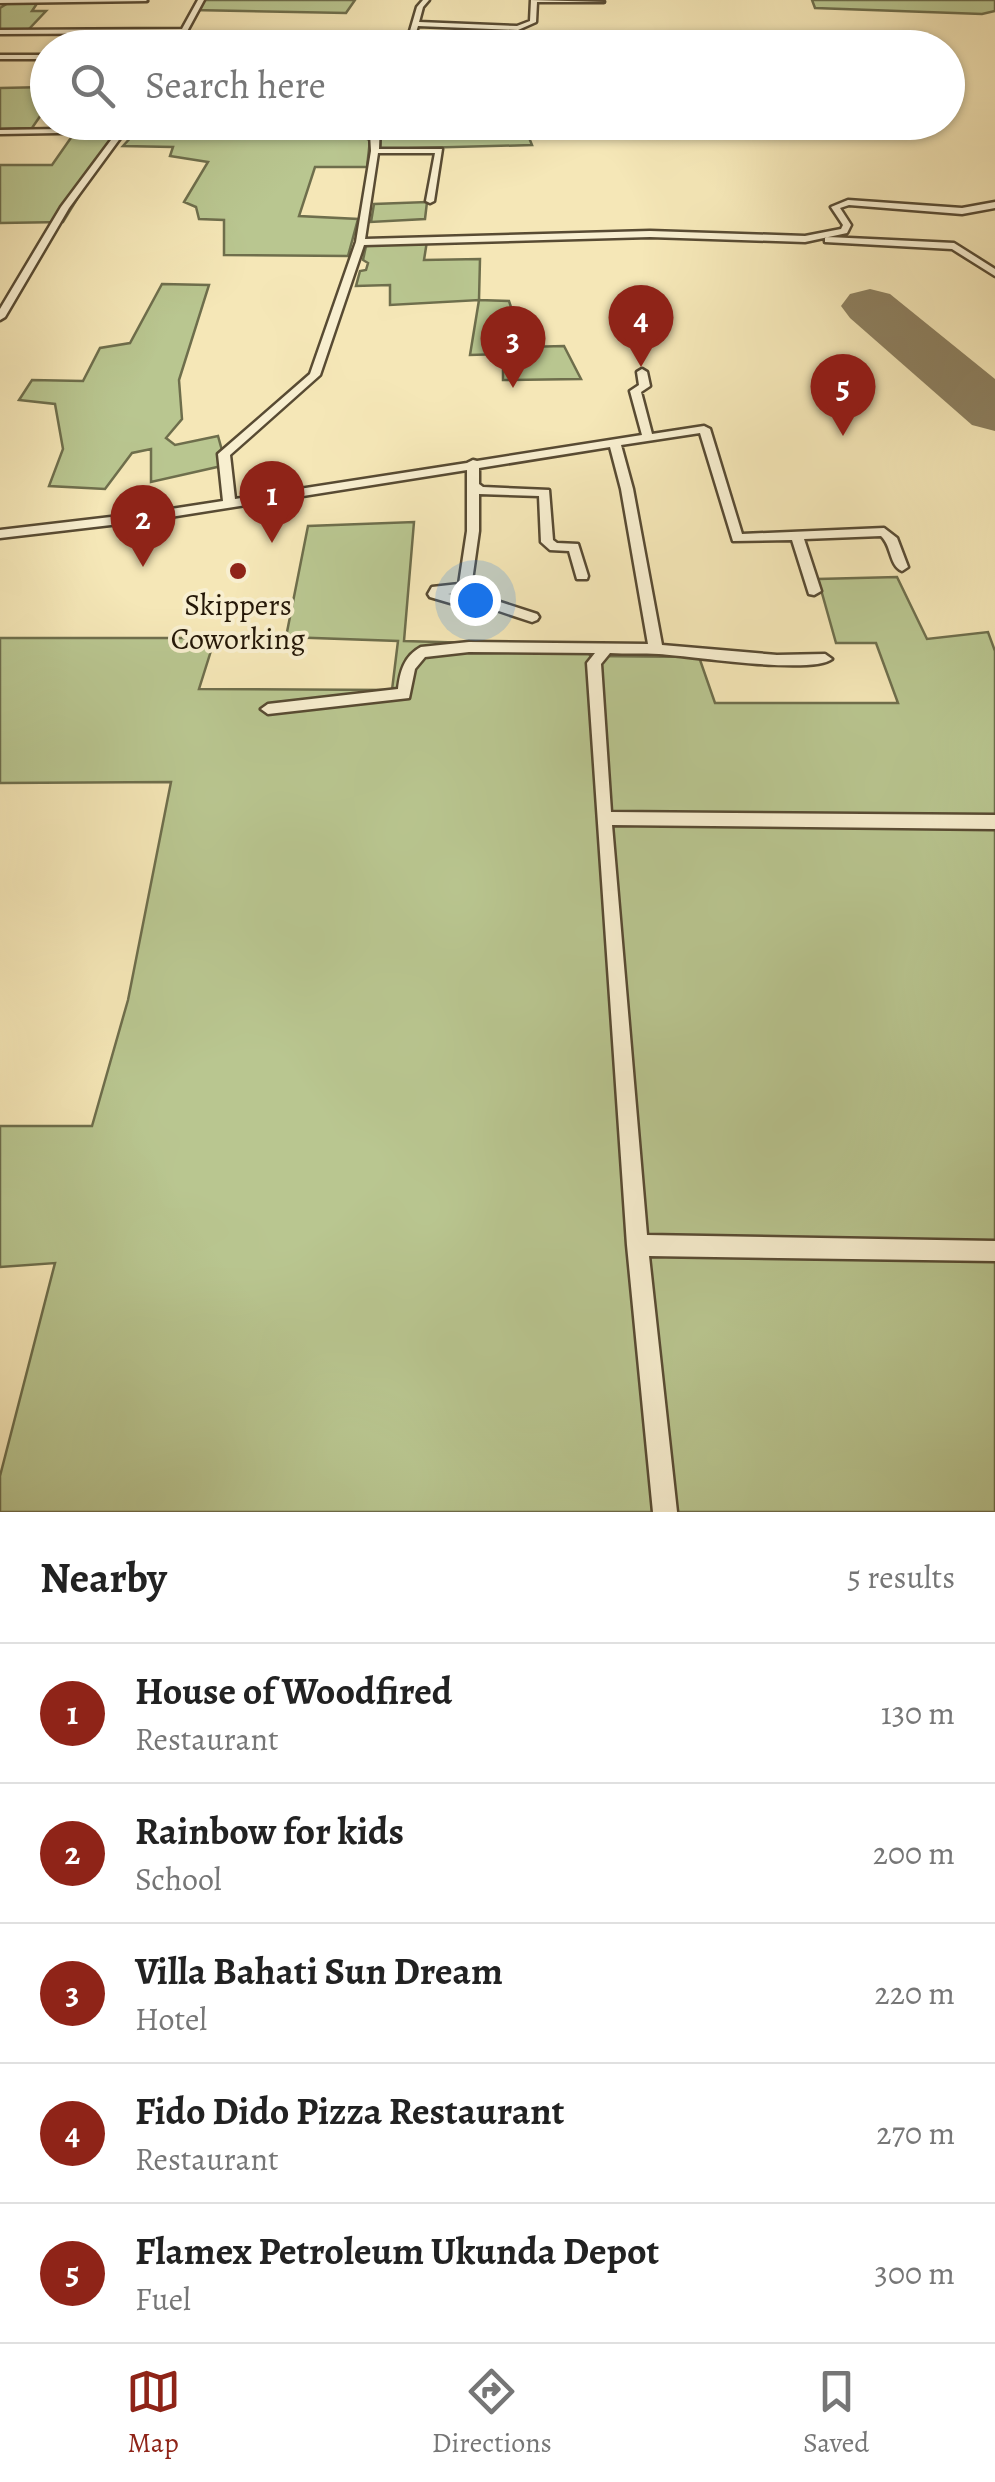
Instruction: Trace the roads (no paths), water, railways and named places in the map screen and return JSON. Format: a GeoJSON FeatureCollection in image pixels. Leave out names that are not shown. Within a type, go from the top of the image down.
{"type":"FeatureCollection","features":[{"type":"Feature","properties":{"kind":"street"},"geometry":{"type":"LineString","coordinates":[[183,30],[201,0]]}},
{"type":"Feature","properties":{"kind":"street"},"geometry":{"type":"LineString","coordinates":[[412,30],[426,0]]}},
{"type":"Feature","properties":{"kind":"street"},"geometry":{"type":"LineString","coordinates":[[414,24],[518,28],[534,22],[534,0],[601,2]]}},
{"type":"Feature","properties":{"kind":"street"},"geometry":{"type":"LineString","coordinates":[[0,1],[144,1]]}},
{"type":"Feature","properties":{"kind":"street"},"geometry":{"type":"LineString","coordinates":[[0,32],[30,32]]}},
{"type":"Feature","properties":{"kind":"street"},"geometry":{"type":"LineString","coordinates":[[0,57],[30,57]]}},
{"type":"Feature","properties":{"kind":"street"},"geometry":{"type":"LineString","coordinates":[[0,132],[30,131]]}},
{"type":"Feature","properties":{"kind":"street"},"geometry":{"type":"LineString","coordinates":[[0,317],[66,207],[116,140]]}},
{"type":"Feature","properties":{"kind":"street"},"geometry":{"type":"LineString","coordinates":[[230,501],[224,454],[316,376],[360,242],[374,140]]}},
{"type":"Feature","properties":{"kind":"street"},"geometry":{"type":"LineString","coordinates":[[392,140],[439,151],[430,201]]}},
{"type":"Feature","properties":{"kind":"street"},"geometry":{"type":"LineString","coordinates":[[805,240],[844,231],[847,225],[835,206],[848,202],[962,211],[995,205]]}},
{"type":"Feature","properties":{"kind":"street"},"geometry":{"type":"LineString","coordinates":[[360,242],[650,234],[954,246],[995,273]]}},
{"type":"Feature","properties":{"kind":"street"},"geometry":{"type":"LineString","coordinates":[[642,372],[645,386],[634,391],[648,438]]}},
{"type":"Feature","properties":{"kind":"street"},"geometry":{"type":"LineString","coordinates":[[0,534],[145,517],[704,429],[736,536],[742,539],[884,532],[891,538],[902,567]]}},
{"type":"Feature","properties":{"kind":"street"},"geometry":{"type":"LineString","coordinates":[[615,443],[656,649]]}},
{"type":"Feature","properties":{"kind":"street"},"geometry":{"type":"LineString","coordinates":[[473,463],[473,532],[465,588],[437,590],[435,594],[460,604],[497,606],[515,615],[532,617]]}},
{"type":"Feature","properties":{"kind":"street"},"geometry":{"type":"LineString","coordinates":[[472,485],[480,492],[545,492],[546,542],[554,547],[574,546],[582,576]]}},
{"type":"Feature","properties":{"kind":"street"},"geometry":{"type":"LineString","coordinates":[[798,536],[814,591]]}},
{"type":"Feature","properties":{"kind":"street"},"geometry":{"type":"LineString","coordinates":[[268,709],[351,698],[395,698],[404,694],[408,668],[421,652],[469,647],[656,649],[777,660],[825,658]]}},
{"type":"Feature","properties":{"kind":"street"},"geometry":{"type":"LineString","coordinates":[[605,651],[594,664],[604,818],[636,1245],[665,1512]]}},
{"type":"Feature","properties":{"kind":"street"},"geometry":{"type":"LineString","coordinates":[[604,818],[995,822]]}},
{"type":"Feature","properties":{"kind":"street"},"geometry":{"type":"LineString","coordinates":[[636,1245],[995,1252]]}},
{"type":"Feature","properties":{"kind":"place","name":"Fido Dido Pizza Restaurant"},"geometry":{"type":"Point","coordinates":[641,367]}},
{"type":"Feature","properties":{"kind":"place","name":"Villa Bahati Sun Dream"},"geometry":{"type":"Point","coordinates":[513,388]}},
{"type":"Feature","properties":{"kind":"place","name":"Flamex Petroleum Ukunda Depot"},"geometry":{"type":"Point","coordinates":[843,436]}},
{"type":"Feature","properties":{"kind":"place","name":"House of Woodfired"},"geometry":{"type":"Point","coordinates":[272,543]}},
{"type":"Feature","properties":{"kind":"place","name":"Rainbow for kids"},"geometry":{"type":"Point","coordinates":[143,567]}},
{"type":"Feature","properties":{"kind":"place","name":"Skippers Coworking"},"geometry":{"type":"Point","coordinates":[238,571]}}]}
